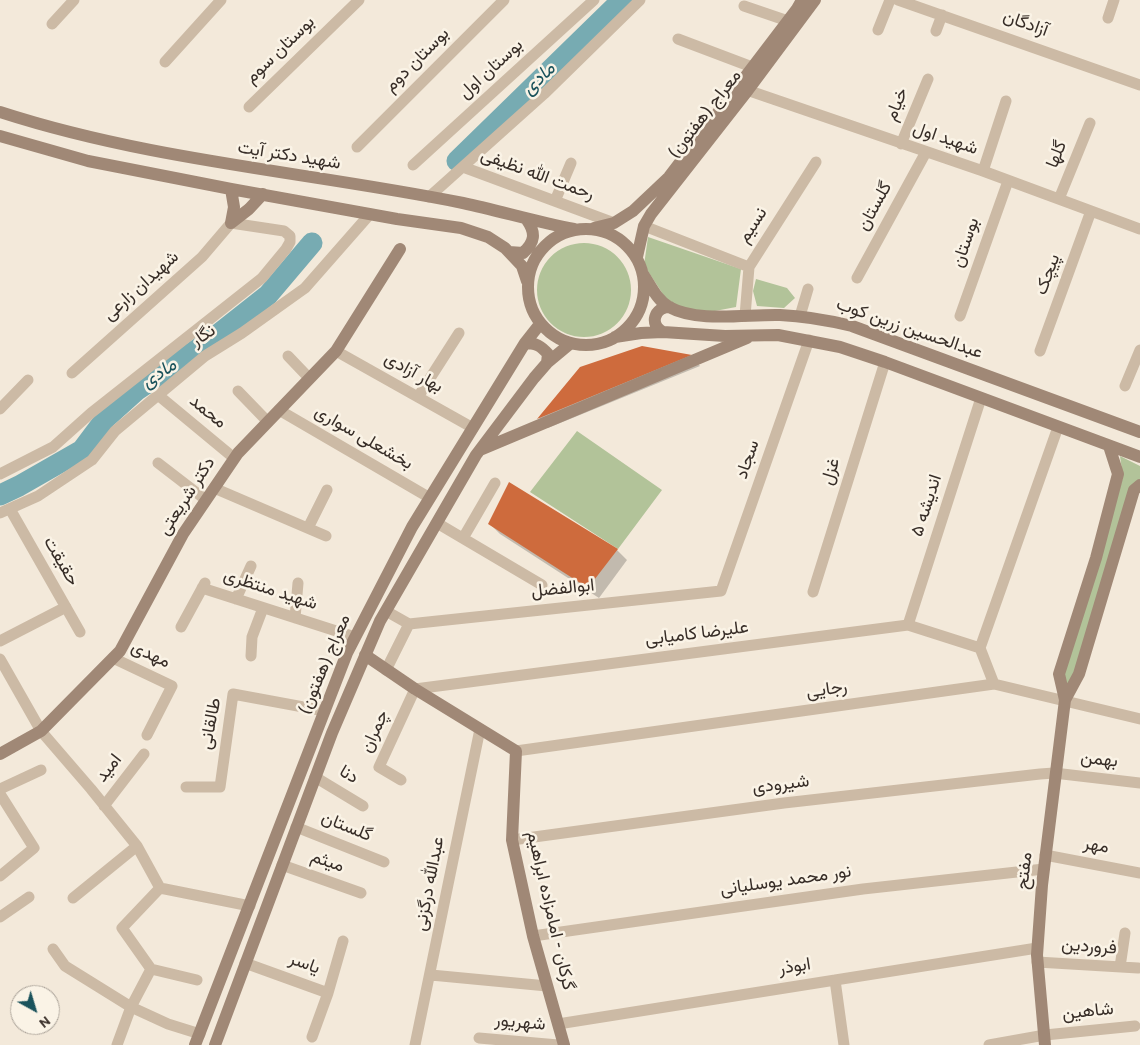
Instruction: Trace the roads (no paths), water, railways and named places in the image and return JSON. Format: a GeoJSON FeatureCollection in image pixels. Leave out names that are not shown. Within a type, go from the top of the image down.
{"type":"FeatureCollection","features":[{"type":"Feature","properties":{"kind":"main road","name":"معراج (هفتون)"},"geometry":{"type":"LineString","coordinates":[[637,257],[644,226],[651,214],[743,88],[752,67],[802,0]]}},
{"type":"Feature","properties":{"kind":"main road","name":"معراج (هفتون)"},"geometry":{"type":"LineString","coordinates":[[614,223],[633,211],[670,177],[815,0]]}},
{"type":"Feature","properties":{"kind":"main road","name":"شهید دکتر آیت"},"geometry":{"type":"LineString","coordinates":[[0,112],[97,138],[207,162],[464,203],[528,220],[574,229]]}},
{"type":"Feature","properties":{"kind":"main road"},"geometry":{"type":"LineString","coordinates":[[0,136],[88,161],[370,214],[461,228],[488,237],[509,252],[522,266],[528,281]]}},
{"type":"Feature","properties":{"kind":"main road"},"geometry":{"type":"LineString","coordinates":[[231,189],[234,206],[231,223]]}},
{"type":"Feature","properties":{"kind":"main road"},"geometry":{"type":"LineString","coordinates":[[231,223],[249,209],[263,194]]}},
{"type":"Feature","properties":{"kind":"main road"},"geometry":{"type":"LineString","coordinates":[[509,252],[523,253],[532,244],[533,229],[528,220]]}},
{"type":"Feature","properties":{"kind":"main road"},"geometry":{"type":"LineString","coordinates":[[614,223],[592,228],[574,229],[556,236],[542,248],[532,263],[528,281],[528,296],[532,311],[540,324],[554,336],[570,344],[586,345],[601,343],[615,337],[630,326],[640,310],[644,292],[643,274]]}},
{"type":"Feature","properties":{"kind":"main road"},"geometry":{"type":"LineString","coordinates":[[592,228],[610,233],[625,243],[637,257],[643,274],[659,298],[670,307]]}},
{"type":"Feature","properties":{"kind":"main road","name":"دکتر شریعتی"},"geometry":{"type":"LineString","coordinates":[[0,754],[41,732],[120,651],[183,534],[234,458],[336,351],[400,249]]}},
{"type":"Feature","properties":{"kind":"main road"},"geometry":{"type":"LineString","coordinates":[[663,332],[656,327],[654,319],[661,308],[670,307]]}},
{"type":"Feature","properties":{"kind":"main road","name":"عبدالحسین زرین کوب"},"geometry":{"type":"LineString","coordinates":[[670,307],[698,315],[800,316],[819,318],[852,326],[1140,432]]}},
{"type":"Feature","properties":{"kind":"main road","name":"معراج (هفتون)"},"geometry":{"type":"LineString","coordinates":[[197,1040],[347,653],[412,527],[525,343],[540,324]]}},
{"type":"Feature","properties":{"kind":"main road"},"geometry":{"type":"LineString","coordinates":[[615,337],[663,332],[725,336],[778,335],[840,347],[885,362],[1140,458]]}},
{"type":"Feature","properties":{"kind":"main road"},"geometry":{"type":"LineString","coordinates":[[480,450],[755,335]]}},
{"type":"Feature","properties":{"kind":"main road"},"geometry":{"type":"LineString","coordinates":[[525,343],[541,346],[548,354],[547,363]]}},
{"type":"Feature","properties":{"kind":"main road","name":"معراج (هفتون)"},"geometry":{"type":"LineString","coordinates":[[214,1045],[316,777],[365,655],[386,610],[480,450],[534,378],[547,363],[570,344]]}},
{"type":"Feature","properties":{"kind":"main road","name":"مفتح"},"geometry":{"type":"LineString","coordinates":[[1065,700],[1059,674],[1096,558],[1118,474],[1109,446]]}},
{"type":"Feature","properties":{"kind":"main road","name":"مفتح"},"geometry":{"type":"LineString","coordinates":[[1045,1040],[1037,948],[1054,773],[1065,700],[1079,674],[1134,490],[1140,485]]}},
{"type":"Feature","properties":{"kind":"main road"},"geometry":{"type":"LineString","coordinates":[[365,655],[415,690],[516,751]]}},
{"type":"Feature","properties":{"kind":"main road","name":"گرکان - امامزاده ابراهیم"},"geometry":{"type":"LineString","coordinates":[[516,751],[512,840],[533,936],[564,1045]]}},
{"type":"Feature","properties":{"kind":"main road"},"geometry":{"type":"LineString","coordinates":[[268,860],[282,865]]}},
{"type":"Feature","properties":{"kind":"street"},"geometry":{"type":"LineString","coordinates":[[52,24],[74,0]]}},
{"type":"Feature","properties":{"kind":"street"},"geometry":{"type":"LineString","coordinates":[[165,62],[221,0]]}},
{"type":"Feature","properties":{"kind":"street","name":"بوستان سوم"},"geometry":{"type":"LineString","coordinates":[[249,107],[359,0]]}},
{"type":"Feature","properties":{"kind":"street","name":"بوستان دوم"},"geometry":{"type":"LineString","coordinates":[[357,147],[504,0]]}},
{"type":"Feature","properties":{"kind":"street","name":"بوستان اول"},"geometry":{"type":"LineString","coordinates":[[412,165],[594,0]]}},
{"type":"Feature","properties":{"kind":"street"},"geometry":{"type":"LineString","coordinates":[[463,167],[544,94],[640,0]]}},
{"type":"Feature","properties":{"kind":"street"},"geometry":{"type":"LineString","coordinates":[[878,30],[890,0]]}},
{"type":"Feature","properties":{"kind":"street","name":"آزادگان"},"geometry":{"type":"LineString","coordinates":[[898,0],[1140,85]]}},
{"type":"Feature","properties":{"kind":"street"},"geometry":{"type":"LineString","coordinates":[[1108,18],[1114,0]]}},
{"type":"Feature","properties":{"kind":"street"},"geometry":{"type":"LineString","coordinates":[[744,6],[788,21]]}},
{"type":"Feature","properties":{"kind":"street"},"geometry":{"type":"LineString","coordinates":[[936,31],[942,15]]}},
{"type":"Feature","properties":{"kind":"street"},"geometry":{"type":"LineString","coordinates":[[678,39],[752,67]]}},
{"type":"Feature","properties":{"kind":"street","name":"خیام"},"geometry":{"type":"LineString","coordinates":[[902,144],[928,79]]}},
{"type":"Feature","properties":{"kind":"street","name":"شهید اول"},"geometry":{"type":"LineString","coordinates":[[743,88],[1091,211],[1139,226]]}},
{"type":"Feature","properties":{"kind":"street"},"geometry":{"type":"LineString","coordinates":[[983,172],[1006,101]]}},
{"type":"Feature","properties":{"kind":"street","name":"گلها"},"geometry":{"type":"LineString","coordinates":[[1059,199],[1090,123]]}},
{"type":"Feature","properties":{"kind":"street","name":"گلستان"},"geometry":{"type":"LineString","coordinates":[[857,278],[926,152]]}},
{"type":"Feature","properties":{"kind":"street","name":"نسیم"},"geometry":{"type":"LineString","coordinates":[[744,316],[749,267],[816,162]]}},
{"type":"Feature","properties":{"kind":"street"},"geometry":{"type":"LineString","coordinates":[[554,201],[571,163]]}},
{"type":"Feature","properties":{"kind":"street","name":"رحمت الله نظیفی"},"geometry":{"type":"LineString","coordinates":[[429,197],[463,167],[614,223]]}},
{"type":"Feature","properties":{"kind":"street","name":"بوستان"},"geometry":{"type":"LineString","coordinates":[[960,316],[1008,181]]}},
{"type":"Feature","properties":{"kind":"street","name":"پیچک"},"geometry":{"type":"LineString","coordinates":[[1040,351],[1091,211]]}},
{"type":"Feature","properties":{"kind":"street","name":"نگار"},"geometry":{"type":"LineString","coordinates":[[5,511],[38,496],[92,460],[115,430],[205,356],[242,333],[305,288],[370,214]]}},
{"type":"Feature","properties":{"kind":"street"},"geometry":{"type":"LineString","coordinates":[[0,474],[53,447],[91,413],[262,278],[290,242],[290,236],[284,231],[268,227],[231,223]]}},
{"type":"Feature","properties":{"kind":"street","name":"شهیدان زارعی"},"geometry":{"type":"LineString","coordinates":[[72,373],[202,257],[231,223]]}},
{"type":"Feature","properties":{"kind":"street"},"geometry":{"type":"LineString","coordinates":[[644,226],[749,267]]}},
{"type":"Feature","properties":{"kind":"street"},"geometry":{"type":"LineString","coordinates":[[800,316],[808,289]]}},
{"type":"Feature","properties":{"kind":"street"},"geometry":{"type":"LineString","coordinates":[[418,398],[459,333]]}},
{"type":"Feature","properties":{"kind":"street","name":"سجاد"},"geometry":{"type":"LineString","coordinates":[[721,592],[809,340]]}},
{"type":"Feature","properties":{"kind":"street"},"geometry":{"type":"LineString","coordinates":[[1126,386],[1140,350]]}},
{"type":"Feature","properties":{"kind":"street","name":"بهار آزادی"},"geometry":{"type":"LineString","coordinates":[[336,351],[473,428]]}},
{"type":"Feature","properties":{"kind":"street"},"geometry":{"type":"LineString","coordinates":[[288,356],[309,378]]}},
{"type":"Feature","properties":{"kind":"street","name":"غزل"},"geometry":{"type":"LineString","coordinates":[[812,592],[885,362]]}},
{"type":"Feature","properties":{"kind":"street"},"geometry":{"type":"LineString","coordinates":[[0,409],[28,380]]}},
{"type":"Feature","properties":{"kind":"street"},"geometry":{"type":"LineString","coordinates":[[238,391],[268,422]]}},
{"type":"Feature","properties":{"kind":"street","name":"محمد"},"geometry":{"type":"LineString","coordinates":[[158,395],[234,458]]}},
{"type":"Feature","properties":{"kind":"street","name":"اندیشه ۵"},"geometry":{"type":"LineString","coordinates":[[908,625],[981,398]]}},
{"type":"Feature","properties":{"kind":"street","name":"بخشعلی سواری"},"geometry":{"type":"LineString","coordinates":[[279,410],[430,498]]}},
{"type":"Feature","properties":{"kind":"street"},"geometry":{"type":"LineString","coordinates":[[994,684],[980,648],[1058,427]]}},
{"type":"Feature","properties":{"kind":"street"},"geometry":{"type":"LineString","coordinates":[[158,463],[206,500]]}},
{"type":"Feature","properties":{"kind":"street"},"geometry":{"type":"LineString","coordinates":[[466,533],[495,483]]}},
{"type":"Feature","properties":{"kind":"street"},"geometry":{"type":"LineString","coordinates":[[214,488],[326,536]]}},
{"type":"Feature","properties":{"kind":"street"},"geometry":{"type":"LineString","coordinates":[[308,528],[327,490]]}},
{"type":"Feature","properties":{"kind":"street","name":"حقیقت"},"geometry":{"type":"LineString","coordinates":[[5,511],[80,632]]}},
{"type":"Feature","properties":{"kind":"street"},"geometry":{"type":"LineString","coordinates":[[437,523],[542,585]]}},
{"type":"Feature","properties":{"kind":"street"},"geometry":{"type":"LineString","coordinates":[[236,599],[251,566]]}},
{"type":"Feature","properties":{"kind":"street"},"geometry":{"type":"LineString","coordinates":[[295,618],[298,583]]}},
{"type":"Feature","properties":{"kind":"street","name":"شهید منتظری"},"geometry":{"type":"LineString","coordinates":[[181,627],[203,585],[236,599],[355,637]]}},
{"type":"Feature","properties":{"kind":"street","name":"ابوالفضل"},"geometry":{"type":"LineString","coordinates":[[409,624],[721,592]]}},
{"type":"Feature","properties":{"kind":"street"},"geometry":{"type":"LineString","coordinates":[[0,641],[66,607]]}},
{"type":"Feature","properties":{"kind":"street"},"geometry":{"type":"LineString","coordinates":[[251,656],[252,637],[263,608]]}},
{"type":"Feature","properties":{"kind":"street"},"geometry":{"type":"LineString","coordinates":[[386,610],[409,624],[386,670]]}},
{"type":"Feature","properties":{"kind":"street","name":"علیرضا کامیابی"},"geometry":{"type":"LineString","coordinates":[[415,690],[908,625],[980,648]]}},
{"type":"Feature","properties":{"kind":"street","name":"مهدی"},"geometry":{"type":"LineString","coordinates":[[112,658],[172,686],[147,735]]}},
{"type":"Feature","properties":{"kind":"street"},"geometry":{"type":"LineString","coordinates":[[1,664],[41,732],[91,788],[137,846],[160,888],[250,906]]}},
{"type":"Feature","properties":{"kind":"street","name":"رجایی"},"geometry":{"type":"LineString","coordinates":[[516,751],[994,684],[1140,719]]}},
{"type":"Feature","properties":{"kind":"street","name":"چمران"},"geometry":{"type":"LineString","coordinates":[[401,780],[379,767],[415,690]]}},
{"type":"Feature","properties":{"kind":"street","name":"طالقانی"},"geometry":{"type":"LineString","coordinates":[[186,787],[220,787],[232,694],[325,710]]}},
{"type":"Feature","properties":{"kind":"street","name":"عبدالله درگزنی"},"geometry":{"type":"LineString","coordinates":[[415,1045],[431,975],[480,729]]}},
{"type":"Feature","properties":{"kind":"street","name":"امید"},"geometry":{"type":"LineString","coordinates":[[104,806],[144,754]]}},
{"type":"Feature","properties":{"kind":"street"},"geometry":{"type":"LineString","coordinates":[[0,876],[34,848],[1,795],[41,770]]}},
{"type":"Feature","properties":{"kind":"street","name":"بهمن"},"geometry":{"type":"LineString","coordinates":[[1054,773],[1140,782]]}},
{"type":"Feature","properties":{"kind":"street","name":"شیرودی"},"geometry":{"type":"LineString","coordinates":[[512,840],[784,803],[1054,773]]}},
{"type":"Feature","properties":{"kind":"street","name":"دنا"},"geometry":{"type":"LineString","coordinates":[[316,777],[363,806]]}},
{"type":"Feature","properties":{"kind":"street","name":"گلستان"},"geometry":{"type":"LineString","coordinates":[[296,828],[384,862]]}},
{"type":"Feature","properties":{"kind":"street"},"geometry":{"type":"LineString","coordinates":[[73,898],[137,846]]}},
{"type":"Feature","properties":{"kind":"street","name":"مهر"},"geometry":{"type":"LineString","coordinates":[[1045,855],[1140,873]]}},
{"type":"Feature","properties":{"kind":"street","name":"میثم"},"geometry":{"type":"LineString","coordinates":[[282,865],[361,893]]}},
{"type":"Feature","properties":{"kind":"street","name":"نور محمد یوسلیانی"},"geometry":{"type":"LineString","coordinates":[[533,936],[863,889],[1044,869]]}},
{"type":"Feature","properties":{"kind":"street"},"geometry":{"type":"LineString","coordinates":[[160,888],[122,928],[151,969],[197,980]]}},
{"type":"Feature","properties":{"kind":"street"},"geometry":{"type":"LineString","coordinates":[[0,917],[29,897]]}},
{"type":"Feature","properties":{"kind":"street"},"geometry":{"type":"LineString","coordinates":[[1120,967],[1125,933]]}},
{"type":"Feature","properties":{"kind":"street","name":"یاسر"},"geometry":{"type":"LineString","coordinates":[[245,963],[328,993],[343,941]]}},
{"type":"Feature","properties":{"kind":"street","name":"ابوذر"},"geometry":{"type":"LineString","coordinates":[[558,1024],[1037,948]]}},
{"type":"Feature","properties":{"kind":"street"},"geometry":{"type":"LineString","coordinates":[[54,949],[65,966],[131,1007],[197,1040]]}},
{"type":"Feature","properties":{"kind":"street","name":"فروردین"},"geometry":{"type":"LineString","coordinates":[[1037,962],[1138,968]]}},
{"type":"Feature","properties":{"kind":"street"},"geometry":{"type":"LineString","coordinates":[[117,1045],[131,1007],[151,969]]}},
{"type":"Feature","properties":{"kind":"street"},"geometry":{"type":"LineString","coordinates":[[431,975],[548,986]]}},
{"type":"Feature","properties":{"kind":"street"},"geometry":{"type":"LineString","coordinates":[[835,980],[844,1045]]}},
{"type":"Feature","properties":{"kind":"street"},"geometry":{"type":"LineString","coordinates":[[312,1037],[328,993]]}},
{"type":"Feature","properties":{"kind":"street","name":"شاهین"},"geometry":{"type":"LineString","coordinates":[[989,1045],[1045,1040],[1135,1026]]}},
{"type":"Feature","properties":{"kind":"street","name":"شهریور"},"geometry":{"type":"LineString","coordinates":[[478,1038],[558,1045]]}},
{"type":"Feature","properties":{"kind":"waterway","name":"مادی"},"geometry":{"type":"LineString","coordinates":[[457,161],[622,0]]}},
{"type":"Feature","properties":{"kind":"waterway","name":"مادی"},"geometry":{"type":"LineString","coordinates":[[0,495],[82,450],[106,418],[137,390],[211,340],[268,295],[312,243]]}}]}
